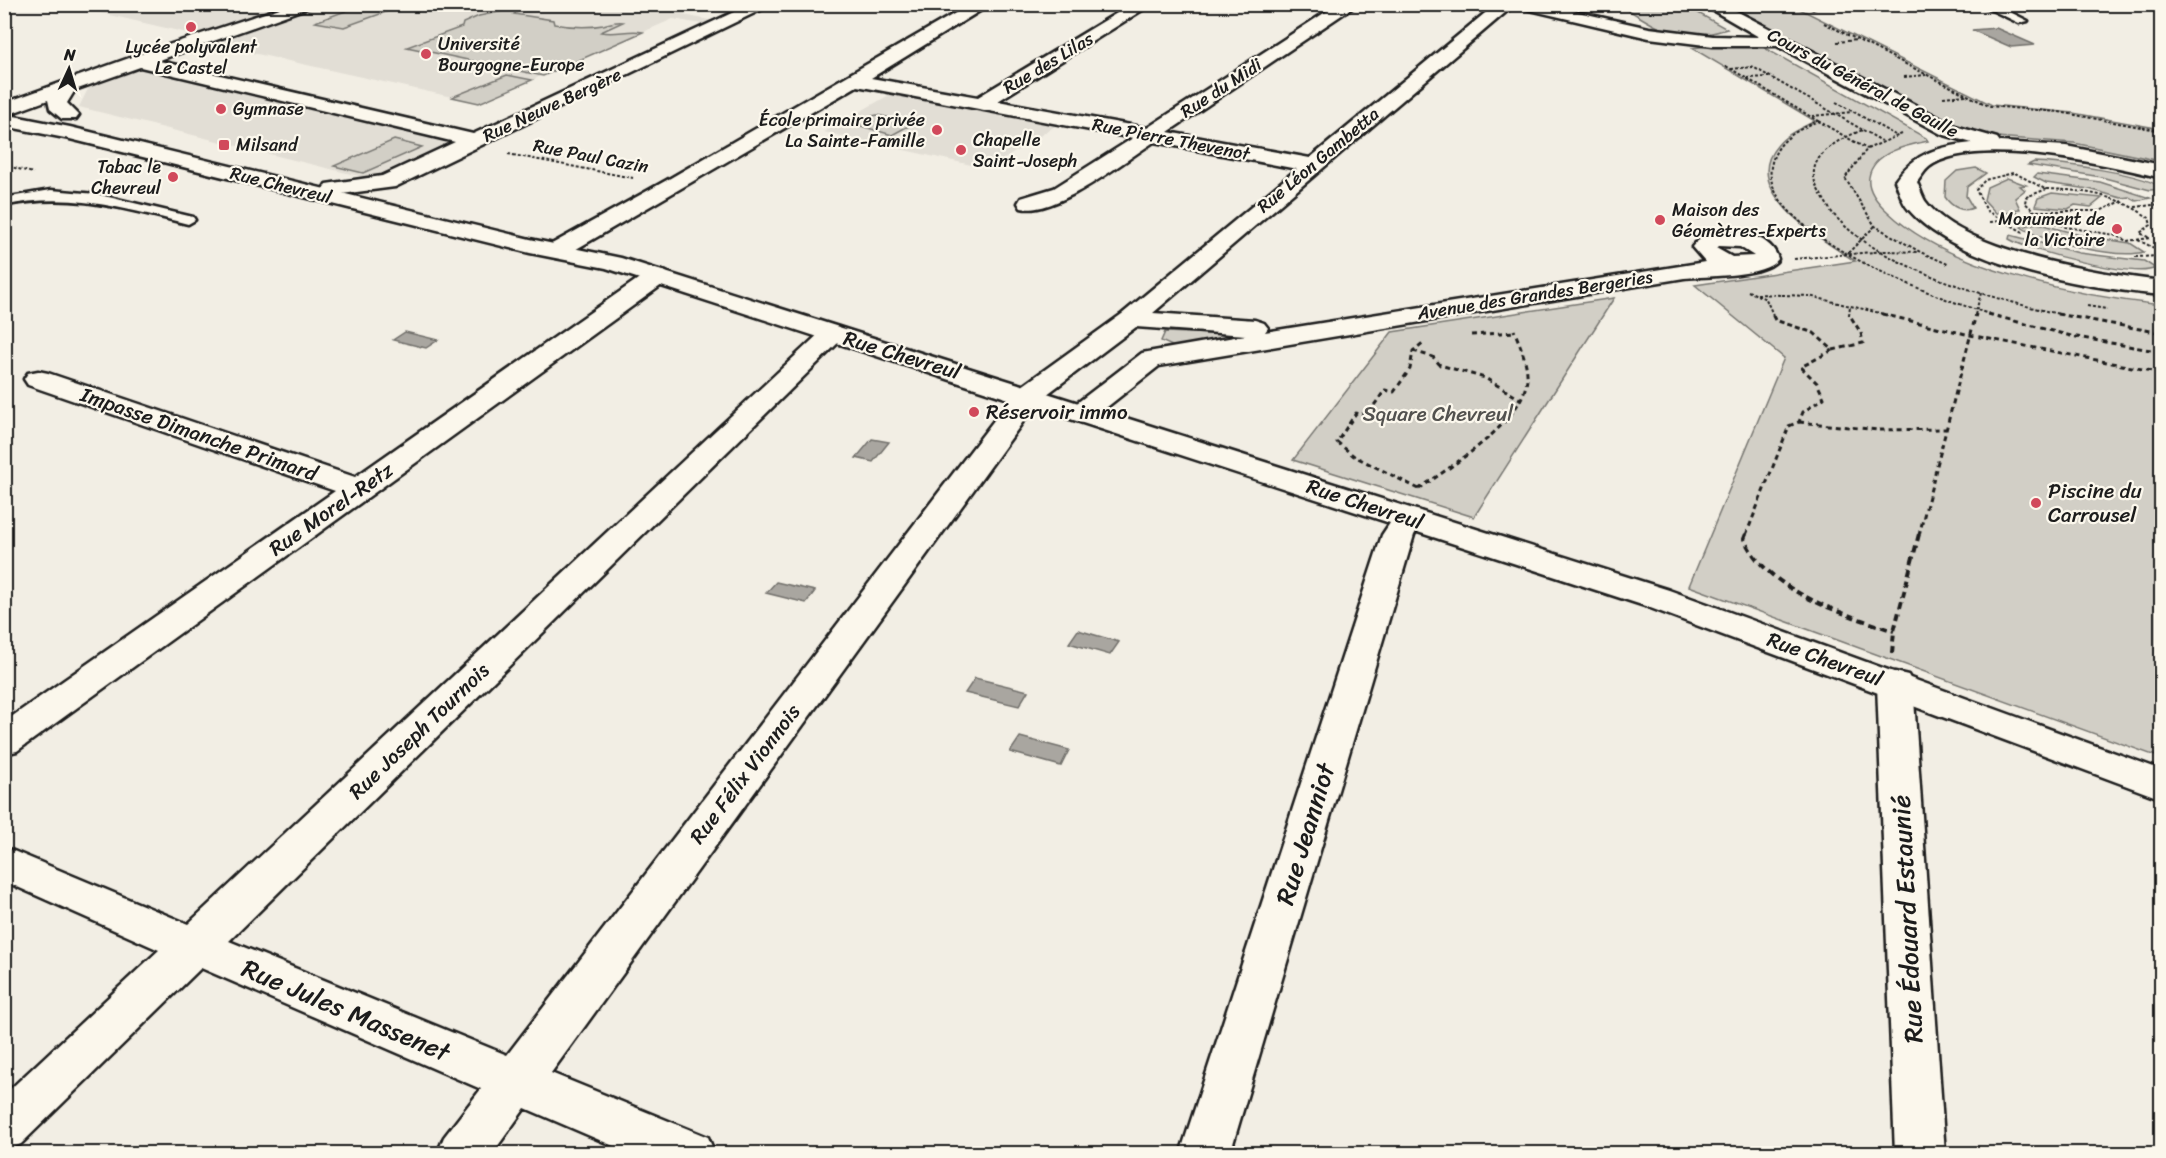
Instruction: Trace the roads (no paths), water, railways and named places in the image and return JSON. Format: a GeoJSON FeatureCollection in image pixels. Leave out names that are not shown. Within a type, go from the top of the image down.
{"type":"FeatureCollection","features":[{"type":"Feature","properties":{"kind":"street","name":"Rue Neuve Bergère"},"geometry":{"type":"LineString","coordinates":[[334,189],[387,182],[765,4]]}},
{"type":"Feature","properties":{"kind":"street"},"geometry":{"type":"LineString","coordinates":[[558,250],[675,186],[982,4]]}},
{"type":"Feature","properties":{"kind":"street","name":"Rue des Lilas"},"geometry":{"type":"LineString","coordinates":[[982,103],[1144,4]]}},
{"type":"Feature","properties":{"kind":"street","name":"Rue du Midi"},"geometry":{"type":"LineString","coordinates":[[1029,203],[1062,193],[1350,4]]}},
{"type":"Feature","properties":{"kind":"street","name":"Rue Léon Gambetta"},"geometry":{"type":"LineString","coordinates":[[1028,395],[1131,318],[1506,4]]}},
{"type":"Feature","properties":{"kind":"street"},"geometry":{"type":"LineString","coordinates":[[1520,4],[1666,38],[1763,36]]}},
{"type":"Feature","properties":{"kind":"street","name":"Cours du Général de Gaulle"},"geometry":{"type":"LineString","coordinates":[[1702,4],[1959,135],[1986,142],[2057,151]]}},
{"type":"Feature","properties":{"kind":"street","name":"Cours du Général de Gaulle"},"geometry":{"type":"LineString","coordinates":[[1710,4],[1935,136],[1940,142],[1918,165]]}},
{"type":"Feature","properties":{"kind":"street"},"geometry":{"type":"LineString","coordinates":[[6,110],[138,61],[301,5]]}},
{"type":"Feature","properties":{"kind":"street"},"geometry":{"type":"LineString","coordinates":[[138,61],[471,143]]}},
{"type":"Feature","properties":{"kind":"street","name":"Rue Pierre Thevenot"},"geometry":{"type":"LineString","coordinates":[[854,80],[1311,165]]}},
{"type":"Feature","properties":{"kind":"street"},"geometry":{"type":"LineString","coordinates":[[69,86],[58,99],[57,105],[69,115]]}},
{"type":"Feature","properties":{"kind":"street"},"geometry":{"type":"LineString","coordinates":[[6,110],[124,136],[164,137]]}},
{"type":"Feature","properties":{"kind":"street","name":"Rue Chevreul"},"geometry":{"type":"LineString","coordinates":[[6,110],[69,115],[164,137],[334,189],[536,240],[558,250]]}},
{"type":"Feature","properties":{"kind":"street","name":"Rue Chevreul"},"geometry":{"type":"LineString","coordinates":[[6,110],[104,141],[530,246],[595,259],[1083,412],[1413,501],[1657,598],[1894,672],[2162,785]]}},
{"type":"Feature","properties":{"kind":"street"},"geometry":{"type":"LineString","coordinates":[[2162,172],[2112,159],[2057,151],[1970,149],[1938,155],[1909,172],[1906,181],[1907,191],[1923,213],[1938,224],[1982,247],[2010,257],[2106,282],[2162,289]]}},
{"type":"Feature","properties":{"kind":"street"},"geometry":{"type":"LineString","coordinates":[[595,259],[633,209]]}},
{"type":"Feature","properties":{"kind":"street","name":"Avenue des Grandes Bergeries"},"geometry":{"type":"LineString","coordinates":[[1151,359],[1488,302],[1754,264]]}},
{"type":"Feature","properties":{"kind":"street","name":"Rue Morel-Retz"},"geometry":{"type":"LineString","coordinates":[[4,741],[657,277]]}},
{"type":"Feature","properties":{"kind":"street"},"geometry":{"type":"LineString","coordinates":[[1083,412],[1151,359],[1131,318]]}},
{"type":"Feature","properties":{"kind":"street","name":"Avenue des Grandes Bergeries"},"geometry":{"type":"LineString","coordinates":[[1131,318],[1317,331]]}},
{"type":"Feature","properties":{"kind":"street","name":"Rue Joseph Tournois"},"geometry":{"type":"LineString","coordinates":[[4,1128],[833,334]]}},
{"type":"Feature","properties":{"kind":"street","name":"Impasse Dimanche Primard"},"geometry":{"type":"LineString","coordinates":[[38,379],[360,489]]}},
{"type":"Feature","properties":{"kind":"street","name":"Rue Félix Vionnois"},"geometry":{"type":"LineString","coordinates":[[462,1154],[1028,395]]}},
{"type":"Feature","properties":{"kind":"street","name":"Rue Jeanniot"},"geometry":{"type":"LineString","coordinates":[[1205,1154],[1398,535],[1413,501]]}},
{"type":"Feature","properties":{"kind":"street","name":"Rue Édouard Estaunié"},"geometry":{"type":"LineString","coordinates":[[1894,672],[1920,1154]]}},
{"type":"Feature","properties":{"kind":"street","name":"Rue Jules Massenet"},"geometry":{"type":"LineString","coordinates":[[4,863],[194,946],[690,1154]]}},
{"type":"Feature","properties":{"kind":"lane"},"geometry":{"type":"LineString","coordinates":[[1984,4],[2023,21]]}},
{"type":"Feature","properties":{"kind":"lane"},"geometry":{"type":"LineString","coordinates":[[4,202],[42,195],[86,194],[188,220]]}},
{"type":"Feature","properties":{"kind":"place","name":"Lycée polyvalent Le Castel"},"geometry":{"type":"Point","coordinates":[191,27]}},
{"type":"Feature","properties":{"kind":"place","name":"Université Bourgogne-Europe"},"geometry":{"type":"Point","coordinates":[426,54]}},
{"type":"Feature","properties":{"kind":"place","name":"Gymnase"},"geometry":{"type":"Point","coordinates":[221,109]}},
{"type":"Feature","properties":{"kind":"place","name":"École primaire privée La Sainte-Famille"},"geometry":{"type":"Point","coordinates":[937,130]}},
{"type":"Feature","properties":{"kind":"place","name":"Milsand"},"geometry":{"type":"Point","coordinates":[224,145]}},
{"type":"Feature","properties":{"kind":"place","name":"Chapelle Saint-Joseph"},"geometry":{"type":"Point","coordinates":[961,150]}},
{"type":"Feature","properties":{"kind":"place","name":"Tabac le Chevreul"},"geometry":{"type":"Point","coordinates":[173,177]}},
{"type":"Feature","properties":{"kind":"place","name":"Maison des Géomètres-Experts"},"geometry":{"type":"Point","coordinates":[1660,220]}},
{"type":"Feature","properties":{"kind":"place","name":"Monument de la Victoire"},"geometry":{"type":"Point","coordinates":[2117,229]}},
{"type":"Feature","properties":{"kind":"place","name":"Réservoir immo"},"geometry":{"type":"Point","coordinates":[974,412]}},
{"type":"Feature","properties":{"kind":"place","name":"Piscine du Carrousel"},"geometry":{"type":"Point","coordinates":[2036,503]}},
{"type":"Feature","properties":{"kind":"park label","name":"Square Chevreul"},"geometry":{"type":"Point","coordinates":[1438,414]}}]}
